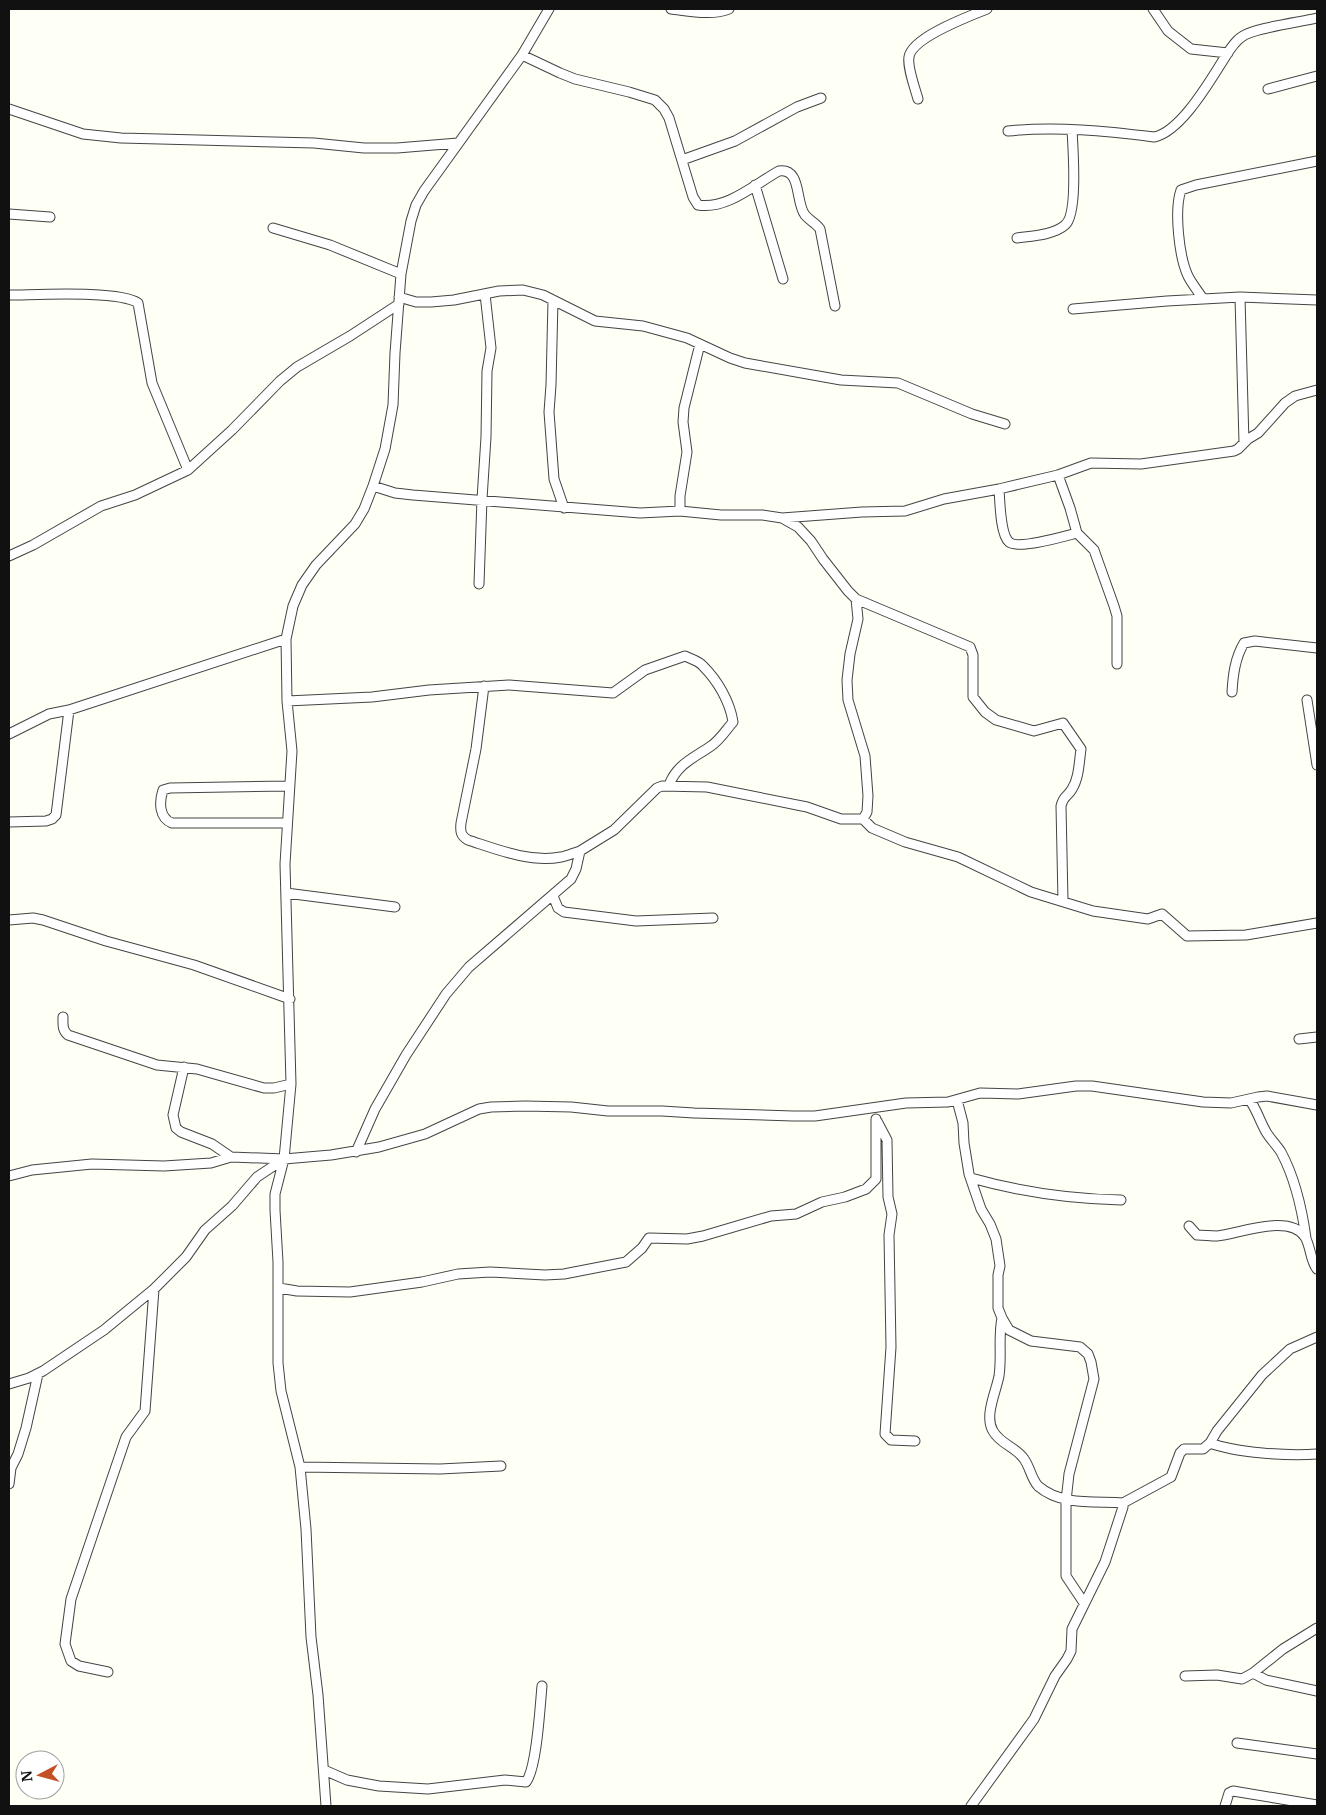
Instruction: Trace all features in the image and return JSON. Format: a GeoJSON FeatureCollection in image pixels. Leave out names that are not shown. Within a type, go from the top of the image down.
{"type":"FeatureCollection","features":[{"type":"Feature","properties":{"kind":"street"},"geometry":{"type":"LineString","coordinates":[[326,1806],[318,1695],[311,1637],[306,1529],[300,1467],[288,1422],[278,1363],[279,1288],[275,1210],[276,1194],[284,1159],[291,1084],[286,893],[287,823],[292,751],[286,639],[293,606],[302,585],[316,565],[355,524],[364,509],[373,486],[390,428],[401,274],[416,205],[424,191],[522,55],[549,9]]}},
{"type":"Feature","properties":{"kind":"street"},"geometry":{"type":"LineString","coordinates":[[671,9],[722,12],[729,9]]}},
{"type":"Feature","properties":{"kind":"street"},"geometry":{"type":"LineString","coordinates":[[918,99],[909,61],[911,50],[950,25],[987,9]]}},
{"type":"Feature","properties":{"kind":"street"},"geometry":{"type":"LineString","coordinates":[[1153,9],[1168,31],[1191,49],[1228,53]]}},
{"type":"Feature","properties":{"kind":"street"},"geometry":{"type":"LineString","coordinates":[[1008,131],[1048,128],[1154,137],[1162,136],[1195,104],[1228,53],[1243,35],[1317,18]]}},
{"type":"Feature","properties":{"kind":"street"},"geometry":{"type":"LineString","coordinates":[[522,55],[574,79],[655,100],[664,109],[669,118],[693,197],[698,204],[708,206],[734,198],[779,171],[785,170],[794,177],[802,209],[805,215],[817,224],[820,229],[835,306]]}},
{"type":"Feature","properties":{"kind":"street"},"geometry":{"type":"LineString","coordinates":[[1268,89],[1317,76]]}},
{"type":"Feature","properties":{"kind":"street"},"geometry":{"type":"LineString","coordinates":[[682,160],[735,141],[797,107],[821,98]]}},
{"type":"Feature","properties":{"kind":"street"},"geometry":{"type":"LineString","coordinates":[[9,109],[83,134],[121,138],[314,143],[364,148],[458,144]]}},
{"type":"Feature","properties":{"kind":"street"},"geometry":{"type":"LineString","coordinates":[[1017,238],[1045,233],[1067,224],[1073,201],[1072,130]]}},
{"type":"Feature","properties":{"kind":"street"},"geometry":{"type":"LineString","coordinates":[[1204,299],[1188,276],[1183,262],[1178,211],[1181,190],[1196,185],[1317,161]]}},
{"type":"Feature","properties":{"kind":"street"},"geometry":{"type":"LineString","coordinates":[[756,185],[783,279]]}},
{"type":"Feature","properties":{"kind":"street"},"geometry":{"type":"LineString","coordinates":[[9,214],[50,217]]}},
{"type":"Feature","properties":{"kind":"street"},"geometry":{"type":"LineString","coordinates":[[273,228],[330,245],[401,274]]}},
{"type":"Feature","properties":{"kind":"street"},"geometry":{"type":"LineString","coordinates":[[9,556],[101,506],[134,495],[188,470],[232,430],[280,381],[297,367],[350,336],[399,301],[431,302],[454,300],[499,291],[523,290],[543,295],[595,321],[643,326],[700,344],[745,363],[840,380],[898,383],[972,414],[1005,424]]}},
{"type":"Feature","properties":{"kind":"street"},"geometry":{"type":"LineString","coordinates":[[480,584],[487,371],[491,348],[485,294]]}},
{"type":"Feature","properties":{"kind":"street"},"geometry":{"type":"LineString","coordinates":[[9,295],[97,295],[132,299],[138,303],[141,311],[152,383],[188,470]]}},
{"type":"Feature","properties":{"kind":"street"},"geometry":{"type":"LineString","coordinates":[[1240,297],[1244,443]]}},
{"type":"Feature","properties":{"kind":"street"},"geometry":{"type":"LineString","coordinates":[[1073,308],[1240,297],[1317,300]]}},
{"type":"Feature","properties":{"kind":"street"},"geometry":{"type":"LineString","coordinates":[[553,300],[549,412],[554,479],[564,508]]}},
{"type":"Feature","properties":{"kind":"street"},"geometry":{"type":"LineString","coordinates":[[680,511],[680,496],[687,452],[683,422],[684,408],[700,344]]}},
{"type":"Feature","properties":{"kind":"street"},"geometry":{"type":"LineString","coordinates":[[373,486],[395,493],[640,513],[680,511],[721,515],[762,515],[782,518],[904,511],[944,499],[999,489],[1058,475],[1091,463],[1142,464],[1234,451],[1258,433],[1285,403],[1295,396],[1317,390]]}},
{"type":"Feature","properties":{"kind":"street"},"geometry":{"type":"LineString","coordinates":[[1058,475],[1077,533],[1094,550],[1099,559],[1114,606],[1117,616],[1117,664]]}},
{"type":"Feature","properties":{"kind":"street"},"geometry":{"type":"LineString","coordinates":[[999,489],[1002,523],[1009,542],[1016,545],[1026,544],[1077,533]]}},
{"type":"Feature","properties":{"kind":"street"},"geometry":{"type":"LineString","coordinates":[[782,518],[798,527],[811,541],[823,559],[856,599],[970,647],[973,655],[973,697],[985,712],[996,720],[1034,731],[1063,723],[1080,749],[1077,776],[1071,791],[1063,798],[1061,806],[1063,901]]}},
{"type":"Feature","properties":{"kind":"street"},"geometry":{"type":"LineString","coordinates":[[856,599],[858,618],[850,654],[847,680],[848,700],[865,756],[868,796],[867,812],[863,819]]}},
{"type":"Feature","properties":{"kind":"street"},"geometry":{"type":"LineString","coordinates":[[9,734],[49,714],[69,710],[286,639]]}},
{"type":"Feature","properties":{"kind":"street"},"geometry":{"type":"LineString","coordinates":[[1232,692],[1233,672],[1244,643],[1255,641],[1317,648]]}},
{"type":"Feature","properties":{"kind":"street"},"geometry":{"type":"LineString","coordinates":[[288,701],[372,697],[422,690],[520,685],[614,693],[645,670],[685,656],[702,664],[731,708],[733,722],[713,745],[682,764],[673,776],[670,785]]}},
{"type":"Feature","properties":{"kind":"street"},"geometry":{"type":"LineString","coordinates":[[484,686],[476,749],[460,831],[463,837],[468,840],[510,853],[560,858],[580,851],[614,830],[656,788],[670,785],[707,787],[807,807],[841,819],[863,819],[872,828],[905,842],[958,857],[1031,892],[1093,911],[1148,919],[1162,914],[1187,936],[1246,935],[1317,923]]}},
{"type":"Feature","properties":{"kind":"street"},"geometry":{"type":"LineString","coordinates":[[1307,700],[1317,765]]}},
{"type":"Feature","properties":{"kind":"street"},"geometry":{"type":"LineString","coordinates":[[9,822],[46,821],[56,815],[69,710]]}},
{"type":"Feature","properties":{"kind":"street"},"geometry":{"type":"LineString","coordinates":[[287,823],[172,824],[162,816],[161,795],[163,790],[170,788],[289,786]]}},
{"type":"Feature","properties":{"kind":"street"},"geometry":{"type":"LineString","coordinates":[[356,1152],[375,1109],[397,1070],[446,994],[469,966],[571,879],[580,851]]}},
{"type":"Feature","properties":{"kind":"street"},"geometry":{"type":"LineString","coordinates":[[286,893],[395,907]]}},
{"type":"Feature","properties":{"kind":"street"},"geometry":{"type":"LineString","coordinates":[[553,896],[558,908],[564,912],[636,921],[713,918]]}},
{"type":"Feature","properties":{"kind":"street"},"geometry":{"type":"LineString","coordinates":[[9,920],[33,918],[43,920],[106,941],[194,965],[290,999]]}},
{"type":"Feature","properties":{"kind":"street"},"geometry":{"type":"LineString","coordinates":[[63,1017],[64,1032],[68,1035],[157,1065],[197,1069],[264,1088],[291,1084]]}},
{"type":"Feature","properties":{"kind":"street"},"geometry":{"type":"LineString","coordinates":[[1299,1039],[1317,1037]]}},
{"type":"Feature","properties":{"kind":"street"},"geometry":{"type":"LineString","coordinates":[[184,1067],[173,1115],[176,1128],[181,1132],[212,1144],[231,1157]]}},
{"type":"Feature","properties":{"kind":"street"},"geometry":{"type":"LineString","coordinates":[[9,1176],[49,1168],[92,1164],[190,1165],[211,1163],[231,1157],[284,1159],[356,1152],[425,1134],[479,1109],[491,1107],[571,1107],[608,1111],[815,1116],[906,1104],[957,1100],[980,1093],[1018,1094],[1076,1086],[1092,1086],[1202,1102],[1230,1103],[1249,1098],[1278,1097],[1317,1105]]}},
{"type":"Feature","properties":{"kind":"street"},"geometry":{"type":"LineString","coordinates":[[1249,1098],[1265,1130],[1281,1152],[1290,1173],[1300,1204],[1311,1257],[1317,1270]]}},
{"type":"Feature","properties":{"kind":"street"},"geometry":{"type":"LineString","coordinates":[[957,1100],[963,1123],[966,1162],[981,1209],[996,1239],[1000,1266],[998,1275],[998,1308],[1002,1318],[1009,1330],[1031,1341],[1080,1347],[1088,1354],[1091,1362],[1094,1379],[1069,1474],[1066,1501],[1066,1576],[1084,1603]]}},
{"type":"Feature","properties":{"kind":"street"},"geometry":{"type":"LineString","coordinates":[[869,1109],[888,1140],[888,1197],[892,1214],[889,1235],[891,1347],[885,1434],[891,1440],[915,1441]]}},
{"type":"Feature","properties":{"kind":"street"},"geometry":{"type":"LineString","coordinates":[[279,1288],[297,1291],[350,1292],[422,1282],[458,1274],[490,1272],[556,1275],[626,1262],[642,1248],[649,1238],[703,1236],[771,1216],[796,1214],[822,1202],[845,1197],[866,1189],[876,1179],[876,1119]]}},
{"type":"Feature","properties":{"kind":"street"},"geometry":{"type":"LineString","coordinates":[[9,1384],[38,1374],[104,1330],[154,1289],[186,1257],[205,1230],[232,1206],[257,1177],[284,1159]]}},
{"type":"Feature","properties":{"kind":"street"},"geometry":{"type":"LineString","coordinates":[[971,1178],[1008,1189],[1081,1199],[1121,1200]]}},
{"type":"Feature","properties":{"kind":"street"},"geometry":{"type":"LineString","coordinates":[[1189,1226],[1197,1235],[1216,1236],[1273,1225],[1300,1232],[1306,1238]]}},
{"type":"Feature","properties":{"kind":"street"},"geometry":{"type":"LineString","coordinates":[[108,1672],[78,1666],[71,1661],[65,1644],[66,1631],[71,1600],[113,1473],[126,1437],[145,1411],[154,1289]]}},
{"type":"Feature","properties":{"kind":"street"},"geometry":{"type":"LineString","coordinates":[[1002,1318],[999,1376],[990,1414],[990,1426],[999,1440],[1024,1458],[1038,1486],[1066,1501],[1123,1503],[1171,1477],[1180,1453],[1184,1449],[1203,1449],[1210,1443],[1262,1375],[1290,1349],[1317,1337]]}},
{"type":"Feature","properties":{"kind":"street"},"geometry":{"type":"LineString","coordinates":[[9,1484],[11,1468],[26,1428],[38,1374]]}},
{"type":"Feature","properties":{"kind":"street"},"geometry":{"type":"LineString","coordinates":[[1210,1443],[1236,1450],[1317,1454]]}},
{"type":"Feature","properties":{"kind":"street"},"geometry":{"type":"LineString","coordinates":[[300,1467],[440,1469],[501,1466]]}},
{"type":"Feature","properties":{"kind":"street"},"geometry":{"type":"LineString","coordinates":[[970,1806],[1034,1719],[1055,1676],[1068,1659],[1071,1651],[1072,1629],[1105,1562],[1123,1503]]}},
{"type":"Feature","properties":{"kind":"street"},"geometry":{"type":"LineString","coordinates":[[1185,1676],[1217,1676],[1242,1679],[1317,1628]]}},
{"type":"Feature","properties":{"kind":"street"},"geometry":{"type":"LineString","coordinates":[[1253,1672],[1266,1680],[1317,1691]]}},
{"type":"Feature","properties":{"kind":"street"},"geometry":{"type":"LineString","coordinates":[[324,1770],[347,1780],[379,1786],[428,1789],[505,1780],[526,1782],[530,1778],[535,1753],[542,1686]]}},
{"type":"Feature","properties":{"kind":"street"},"geometry":{"type":"LineString","coordinates":[[1237,1743],[1317,1754]]}},
{"type":"Feature","properties":{"kind":"street"},"geometry":{"type":"LineString","coordinates":[[1225,1806],[1229,1793],[1233,1791],[1317,1805]]}}]}
